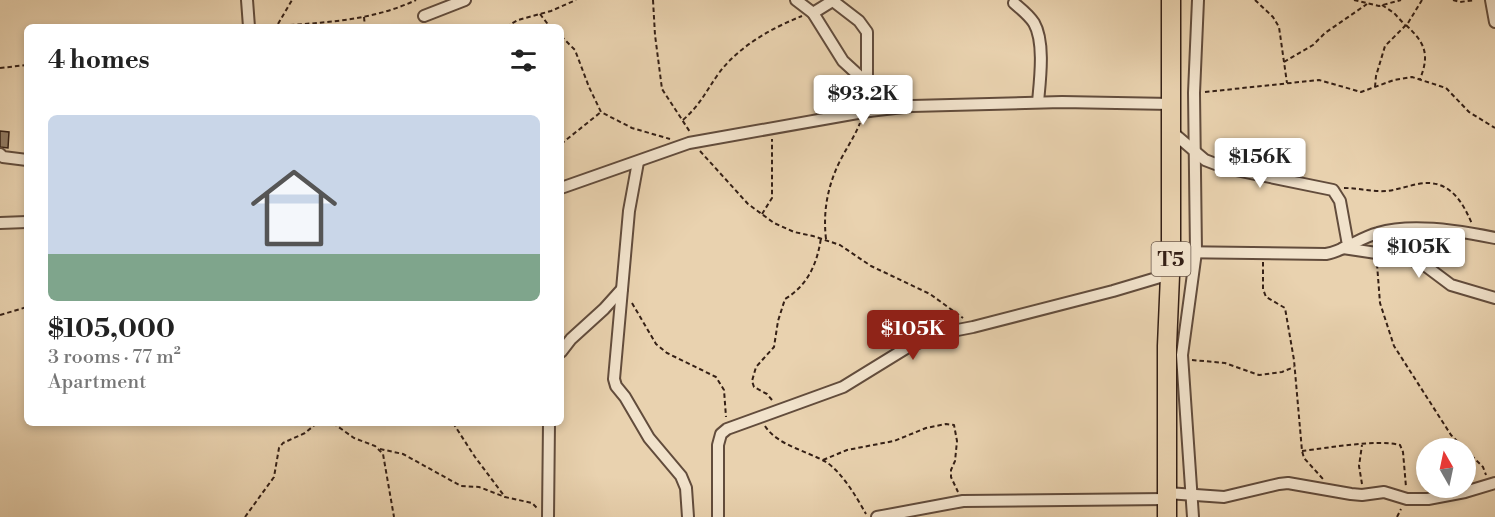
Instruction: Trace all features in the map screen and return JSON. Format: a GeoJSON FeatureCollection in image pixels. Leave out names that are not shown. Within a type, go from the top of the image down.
{"type":"FeatureCollection","features":[{"type":"Feature","properties":{"kind":"highway","name":"T5"},"geometry":{"type":"LineString","coordinates":[[1167,503],[1167,346],[1171,252],[1171,0]]}},
{"type":"Feature","properties":{"kind":"street"},"geometry":{"type":"LineString","coordinates":[[248,0],[249,24]]}},
{"type":"Feature","properties":{"kind":"street"},"geometry":{"type":"LineString","coordinates":[[424,16],[465,0]]}},
{"type":"Feature","properties":{"kind":"street"},"geometry":{"type":"LineString","coordinates":[[796,0],[813,12],[843,61],[867,83]]}},
{"type":"Feature","properties":{"kind":"street"},"geometry":{"type":"LineString","coordinates":[[813,12],[834,0],[859,21],[867,32],[866,111]]}},
{"type":"Feature","properties":{"kind":"street"},"geometry":{"type":"LineString","coordinates":[[1193,517],[1182,355],[1196,252],[1194,93],[1198,0]]}},
{"type":"Feature","properties":{"kind":"street"},"geometry":{"type":"LineString","coordinates":[[1491,0],[1495,22]]}},
{"type":"Feature","properties":{"kind":"street"},"geometry":{"type":"LineString","coordinates":[[1014,3],[1033,20],[1037,28],[1041,72],[1038,102]]}},
{"type":"Feature","properties":{"kind":"street"},"geometry":{"type":"LineString","coordinates":[[564,187],[693,143],[866,111],[912,106],[1038,102],[1112,101],[1171,104]]}},
{"type":"Feature","properties":{"kind":"street"},"geometry":{"type":"LineString","coordinates":[[1170,131],[1205,160],[1226,168],[1333,189],[1341,201],[1345,247]]}},
{"type":"Feature","properties":{"kind":"street"},"geometry":{"type":"LineString","coordinates":[[0,154],[3,157],[24,160]]}},
{"type":"Feature","properties":{"kind":"street"},"geometry":{"type":"LineString","coordinates":[[638,162],[629,211],[614,371],[615,383],[649,438],[681,476],[686,488],[688,517]]}},
{"type":"Feature","properties":{"kind":"street"},"geometry":{"type":"LineString","coordinates":[[0,223],[24,222]]}},
{"type":"Feature","properties":{"kind":"street"},"geometry":{"type":"LineString","coordinates":[[1171,252],[1326,254],[1368,236],[1391,230],[1448,229],[1495,238]]}},
{"type":"Feature","properties":{"kind":"street"},"geometry":{"type":"LineString","coordinates":[[1345,247],[1402,257],[1423,264],[1451,285],[1495,298]]}},
{"type":"Feature","properties":{"kind":"street"},"geometry":{"type":"LineString","coordinates":[[718,517],[718,445],[722,434],[727,429],[843,387],[908,347],[942,333],[973,327],[1170,274]]}},
{"type":"Feature","properties":{"kind":"street"},"geometry":{"type":"LineString","coordinates":[[564,348],[622,289]]}},
{"type":"Feature","properties":{"kind":"street"},"geometry":{"type":"LineString","coordinates":[[548,517],[549,426]]}},
{"type":"Feature","properties":{"kind":"street"},"geometry":{"type":"LineString","coordinates":[[877,517],[963,501],[1167,503],[1192,495],[1224,497],[1279,483],[1362,495],[1384,492],[1407,499],[1439,497],[1491,484]]}},
{"type":"Feature","properties":{"kind":"path"},"geometry":{"type":"LineString","coordinates":[[279,24],[292,0]]}},
{"type":"Feature","properties":{"kind":"path"},"geometry":{"type":"LineString","coordinates":[[297,24],[364,17],[391,11],[416,0]]}},
{"type":"Feature","properties":{"kind":"path"},"geometry":{"type":"LineString","coordinates":[[511,24],[576,0]]}},
{"type":"Feature","properties":{"kind":"path"},"geometry":{"type":"LineString","coordinates":[[653,0],[662,90],[682,120],[693,143],[748,204],[774,223],[847,249],[871,267],[930,294],[973,327]]}},
{"type":"Feature","properties":{"kind":"path"},"geometry":{"type":"LineString","coordinates":[[1255,0],[1280,27],[1287,84]]}},
{"type":"Feature","properties":{"kind":"path"},"geometry":{"type":"LineString","coordinates":[[1354,0],[1382,5],[1401,0]]}},
{"type":"Feature","properties":{"kind":"path"},"geometry":{"type":"LineString","coordinates":[[1375,87],[1385,46],[1406,26],[1422,0]]}},
{"type":"Feature","properties":{"kind":"path"},"geometry":{"type":"LineString","coordinates":[[1453,0],[1460,2],[1475,0]]}},
{"type":"Feature","properties":{"kind":"path"},"geometry":{"type":"LineString","coordinates":[[1284,62],[1313,45],[1325,33],[1367,4]]}},
{"type":"Feature","properties":{"kind":"path"},"geometry":{"type":"LineString","coordinates":[[1382,5],[1394,13],[1420,38],[1425,58],[1420,79]]}},
{"type":"Feature","properties":{"kind":"path"},"geometry":{"type":"LineString","coordinates":[[682,120],[695,109],[718,74],[737,55],[773,28],[813,12]]}},
{"type":"Feature","properties":{"kind":"path"},"geometry":{"type":"LineString","coordinates":[[540,14],[548,24]]}},
{"type":"Feature","properties":{"kind":"path"},"geometry":{"type":"LineString","coordinates":[[364,17],[365,24]]}},
{"type":"Feature","properties":{"kind":"path"},"geometry":{"type":"LineString","coordinates":[[564,39],[575,50],[588,87],[601,112],[607,117],[643,132],[693,143]]}},
{"type":"Feature","properties":{"kind":"path"},"geometry":{"type":"LineString","coordinates":[[0,68],[24,65]]}},
{"type":"Feature","properties":{"kind":"path"},"geometry":{"type":"LineString","coordinates":[[1194,93],[1318,80],[1361,92],[1404,77],[1420,79],[1446,88],[1469,112],[1495,128]]}},
{"type":"Feature","properties":{"kind":"path"},"geometry":{"type":"LineString","coordinates":[[826,240],[824,219],[830,184],[866,111]]}},
{"type":"Feature","properties":{"kind":"path"},"geometry":{"type":"LineString","coordinates":[[564,142],[601,112]]}},
{"type":"Feature","properties":{"kind":"path"},"geometry":{"type":"LineString","coordinates":[[762,214],[772,198],[772,128]]}},
{"type":"Feature","properties":{"kind":"path"},"geometry":{"type":"LineString","coordinates":[[1333,189],[1386,191],[1424,183],[1437,184],[1449,189],[1459,197],[1476,234]]}},
{"type":"Feature","properties":{"kind":"path"},"geometry":{"type":"LineString","coordinates":[[777,411],[767,394],[754,387],[753,375],[756,367],[774,347],[784,299],[796,292],[807,281],[818,257],[821,238]]}},
{"type":"Feature","properties":{"kind":"path"},"geometry":{"type":"LineString","coordinates":[[1374,252],[1380,303],[1394,346],[1406,369],[1454,438]]}},
{"type":"Feature","properties":{"kind":"path"},"geometry":{"type":"LineString","coordinates":[[1263,254],[1263,288],[1270,300],[1285,308],[1291,332],[1304,458],[1336,491]]}},
{"type":"Feature","properties":{"kind":"path"},"geometry":{"type":"LineString","coordinates":[[622,289],[656,344],[716,377],[721,383],[724,390],[727,429]]}},
{"type":"Feature","properties":{"kind":"path"},"geometry":{"type":"LineString","coordinates":[[0,315],[24,309]]}},
{"type":"Feature","properties":{"kind":"path"},"geometry":{"type":"LineString","coordinates":[[1182,355],[1197,362],[1225,363],[1259,375],[1282,372],[1295,366]]}},
{"type":"Feature","properties":{"kind":"path"},"geometry":{"type":"LineString","coordinates":[[760,416],[770,432],[833,467],[854,493],[867,517]]}},
{"type":"Feature","properties":{"kind":"path"},"geometry":{"type":"LineString","coordinates":[[823,460],[842,452],[894,441],[926,428],[946,424],[954,425],[957,441],[951,477],[963,501]]}},
{"type":"Feature","properties":{"kind":"path"},"geometry":{"type":"LineString","coordinates":[[245,517],[274,477],[279,448],[283,443],[304,433],[312,426]]}},
{"type":"Feature","properties":{"kind":"path"},"geometry":{"type":"LineString","coordinates":[[337,426],[354,438],[380,449],[403,454],[461,486],[479,487],[505,497],[532,503],[538,508],[542,517]]}},
{"type":"Feature","properties":{"kind":"path"},"geometry":{"type":"LineString","coordinates":[[455,426],[505,497]]}},
{"type":"Feature","properties":{"kind":"path"},"geometry":{"type":"LineString","coordinates":[[1302,451],[1389,443],[1401,446],[1407,499]]}},
{"type":"Feature","properties":{"kind":"path"},"geometry":{"type":"LineString","coordinates":[[1362,445],[1359,466],[1362,495]]}},
{"type":"Feature","properties":{"kind":"path"},"geometry":{"type":"LineString","coordinates":[[380,449],[387,467],[394,517]]}},
{"type":"Feature","properties":{"kind":"path"},"geometry":{"type":"LineString","coordinates":[[1476,460],[1483,467],[1491,484]]}},
{"type":"Feature","properties":{"kind":"building"},"geometry":{"type":"Polygon","coordinates":[[[0,131],[9,132],[8,148],[0,147],[0,131]]]}}]}
